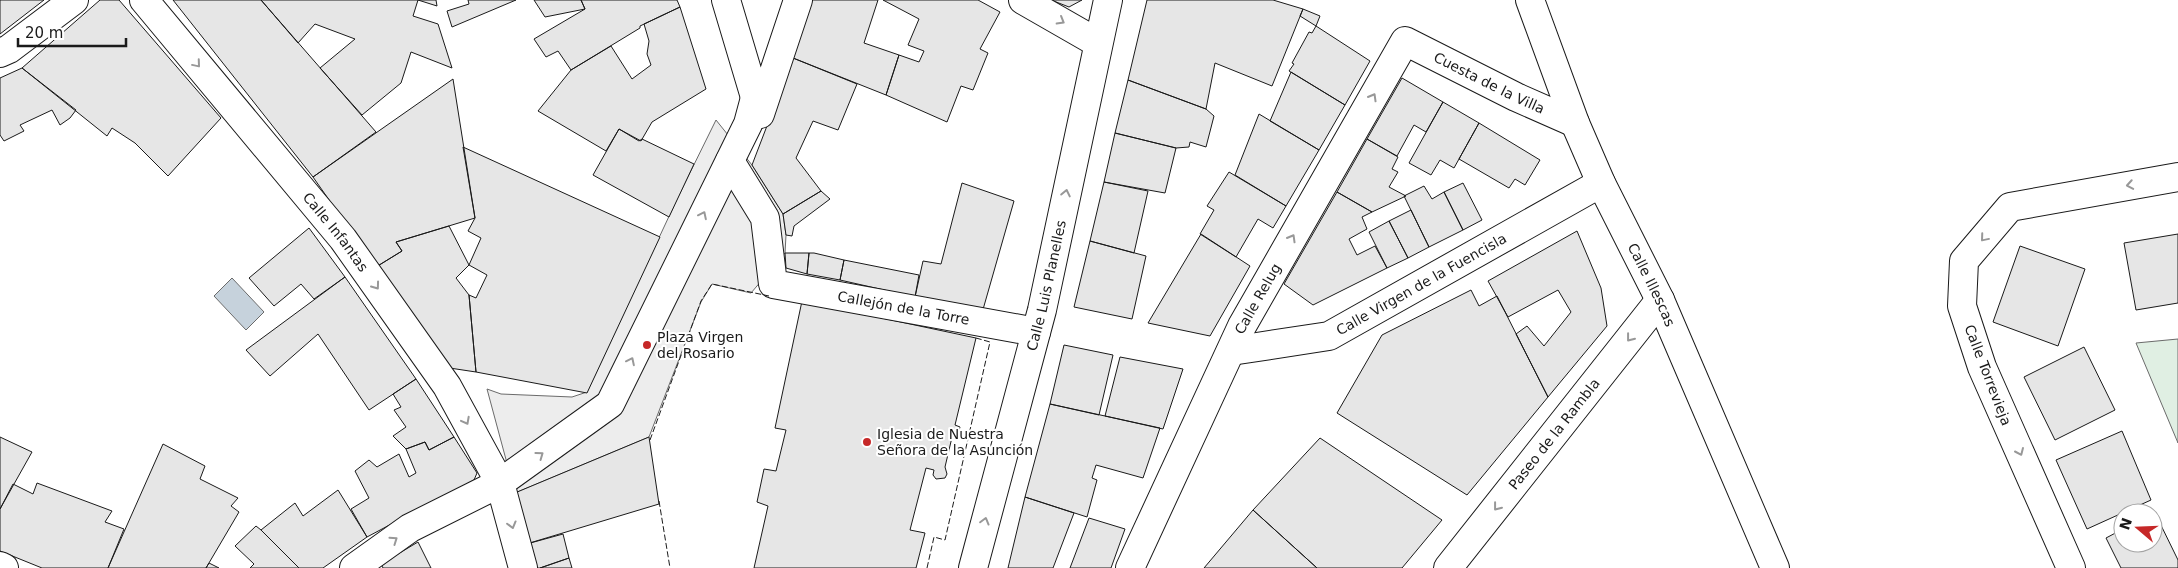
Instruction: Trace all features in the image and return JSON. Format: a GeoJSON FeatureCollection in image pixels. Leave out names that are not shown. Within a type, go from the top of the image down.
{"type":"FeatureCollection","features":[{"type":"Feature","properties":{"kind":"street"},"geometry":{"type":"LineString","coordinates":[[0,53],[9,49],[74,0]]}},
{"type":"Feature","properties":{"kind":"street","name":"Calle Infantas"},"geometry":{"type":"LineString","coordinates":[[144,0],[342,239],[448,386],[500,483],[523,568]]}},
{"type":"Feature","properties":{"kind":"street"},"geometry":{"type":"LineString","coordinates":[[711,0],[740,82],[748,124]]}},
{"type":"Feature","properties":{"kind":"street"},"geometry":{"type":"LineString","coordinates":[[726,0],[760,114],[798,0]]}},
{"type":"Feature","properties":{"kind":"street"},"geometry":{"type":"LineString","coordinates":[[1023,0],[1098,43]]}},
{"type":"Feature","properties":{"kind":"street","name":"Calle Luis Planelles"},"geometry":{"type":"LineString","coordinates":[[973,568],[1036,332],[1108,0]]}},
{"type":"Feature","properties":{"kind":"street","name":"Calle Illescas"},"geometry":{"type":"LineString","coordinates":[[1530,0],[1575,123],[1601,184],[1660,300],[1775,568]]}},
{"type":"Feature","properties":{"kind":"street","name":"Cuesta de la Villa"},"geometry":{"type":"LineString","coordinates":[[1405,41],[1516,97],[1575,123]]}},
{"type":"Feature","properties":{"kind":"street","name":"Calle Relug"},"geometry":{"type":"LineString","coordinates":[[1130,568],[1242,326],[1405,41]]}},
{"type":"Feature","properties":{"kind":"street"},"geometry":{"type":"LineString","coordinates":[[354,568],[410,528],[500,483],[610,404],[748,124],[755,98]]}},
{"type":"Feature","properties":{"kind":"street","name":"Callejón de la Torre"},"geometry":{"type":"LineString","coordinates":[[730,161],[765,218],[773,284],[1036,332]]}},
{"type":"Feature","properties":{"kind":"street","name":"Calle Torrevieja"},"geometry":{"type":"LineString","coordinates":[[2071,568],[1982,366],[1962,306],[1964,261],[2010,206],[2178,177]]}},
{"type":"Feature","properties":{"kind":"street","name":"Calle Virgen de la Fuencisla"},"geometry":{"type":"LineString","coordinates":[[1230,351],[1328,336],[1601,184]]}},
{"type":"Feature","properties":{"kind":"street","name":"Paseo de la Rambla"},"geometry":{"type":"LineString","coordinates":[[1448,568],[1660,300]]}},
{"type":"Feature","properties":{"kind":"street"},"geometry":{"type":"LineString","coordinates":[[0,566],[4,568]]}},
{"type":"Feature","properties":{"kind":"green space"},"geometry":{"type":"Polygon","coordinates":[[[2178,339],[2178,443],[2136,343],[2178,339]]]}},
{"type":"Feature","properties":{"kind":"shaded area","name":"Plaza Virgen del Rosario"},"geometry":{"type":"Polygon","coordinates":[[[716,120],[752,165],[783,214],[786,235],[785,253],[751,293],[712,284],[701,302],[649,437],[515,493],[487,389],[501,394],[572,397],[587,392],[716,120]]]}},
{"type":"Feature","properties":{"kind":"shaded area"},"geometry":{"type":"Polygon","coordinates":[[[232,278],[264,312],[246,330],[214,296],[232,278]]]}},
{"type":"Feature","properties":{"kind":"building"},"geometry":{"type":"Polygon","coordinates":[[[0,0],[44,0],[0,34],[0,0]]]}},
{"type":"Feature","properties":{"kind":"building"},"geometry":{"type":"Polygon","coordinates":[[[100,0],[119,0],[221,118],[168,176],[135,143],[112,128],[107,136],[22,68],[100,0]]]}},
{"type":"Feature","properties":{"kind":"building"},"geometry":{"type":"Polygon","coordinates":[[[173,0],[261,0],[376,132],[313,177],[173,0]]]}},
{"type":"Feature","properties":{"kind":"building"},"geometry":{"type":"Polygon","coordinates":[[[261,0],[418,0],[413,16],[438,24],[452,68],[411,52],[401,83],[362,115],[320,68],[355,39],[315,24],[298,43],[261,0]]]}},
{"type":"Feature","properties":{"kind":"building"},"geometry":{"type":"Polygon","coordinates":[[[418,0],[436,0],[437,6],[418,0]]]}},
{"type":"Feature","properties":{"kind":"building"},"geometry":{"type":"Polygon","coordinates":[[[468,0],[516,0],[452,27],[447,11],[469,4],[468,0]]]}},
{"type":"Feature","properties":{"kind":"building"},"geometry":{"type":"Polygon","coordinates":[[[534,0],[581,0],[585,9],[545,17],[534,0]]]}},
{"type":"Feature","properties":{"kind":"building"},"geometry":{"type":"Polygon","coordinates":[[[581,0],[677,0],[680,7],[640,26],[640,28],[571,70],[558,51],[546,57],[534,39],[585,9],[581,0]]]}},
{"type":"Feature","properties":{"kind":"building"},"geometry":{"type":"Polygon","coordinates":[[[810,0],[878,0],[864,43],[899,55],[886,95],[793,58],[810,0]]]}},
{"type":"Feature","properties":{"kind":"building"},"geometry":{"type":"Polygon","coordinates":[[[883,0],[978,0],[1000,12],[980,49],[988,53],[973,90],[961,86],[947,122],[886,95],[899,55],[919,62],[924,51],[908,45],[919,19],[883,0]]]}},
{"type":"Feature","properties":{"kind":"building"},"geometry":{"type":"Polygon","coordinates":[[[1051,0],[1082,0],[1069,7],[1051,0]]]}},
{"type":"Feature","properties":{"kind":"building"},"geometry":{"type":"Polygon","coordinates":[[[1147,0],[1273,0],[1303,9],[1272,86],[1215,63],[1206,109],[1128,80],[1147,0]]]}},
{"type":"Feature","properties":{"kind":"building"},"geometry":{"type":"Polygon","coordinates":[[[680,7],[706,89],[652,122],[641,141],[619,129],[606,151],[538,111],[571,70],[611,46],[632,79],[651,65],[647,54],[649,41],[644,24],[680,7]]]}},
{"type":"Feature","properties":{"kind":"building"},"geometry":{"type":"Polygon","coordinates":[[[1303,9],[1320,16],[1316,26],[1300,16],[1303,9]]]}},
{"type":"Feature","properties":{"kind":"building"},"geometry":{"type":"Polygon","coordinates":[[[1316,26],[1370,61],[1345,105],[1289,71],[1309,32],[1312,33],[1316,26]]]}},
{"type":"Feature","properties":{"kind":"building"},"geometry":{"type":"Polygon","coordinates":[[[793,58],[857,84],[838,130],[813,121],[796,158],[821,191],[783,214],[752,165],[793,58]]]}},
{"type":"Feature","properties":{"kind":"building"},"geometry":{"type":"Polygon","coordinates":[[[22,68],[76,110],[70,118],[60,125],[52,110],[20,125],[24,131],[4,141],[0,135],[0,78],[22,68]]]}},
{"type":"Feature","properties":{"kind":"building"},"geometry":{"type":"Polygon","coordinates":[[[1291,72],[1345,105],[1319,150],[1270,121],[1291,72]]]}},
{"type":"Feature","properties":{"kind":"building"},"geometry":{"type":"Polygon","coordinates":[[[1402,78],[1443,102],[1426,132],[1414,125],[1397,156],[1367,139],[1402,78]]]}},
{"type":"Feature","properties":{"kind":"building"},"geometry":{"type":"Polygon","coordinates":[[[453,79],[475,218],[396,242],[402,251],[376,267],[313,177],[453,79]]]}},
{"type":"Feature","properties":{"kind":"building"},"geometry":{"type":"Polygon","coordinates":[[[1128,80],[1206,109],[1214,116],[1206,147],[1190,142],[1189,147],[1176,148],[1115,133],[1128,80]]]}},
{"type":"Feature","properties":{"kind":"building"},"geometry":{"type":"Polygon","coordinates":[[[1443,102],[1479,123],[1454,168],[1440,160],[1431,175],[1409,163],[1443,102]]]}},
{"type":"Feature","properties":{"kind":"building"},"geometry":{"type":"Polygon","coordinates":[[[1259,114],[1319,150],[1286,206],[1235,175],[1259,114]]]}},
{"type":"Feature","properties":{"kind":"building"},"geometry":{"type":"Polygon","coordinates":[[[1479,123],[1540,160],[1525,185],[1515,179],[1509,188],[1459,159],[1479,123]]]}},
{"type":"Feature","properties":{"kind":"building"},"geometry":{"type":"Polygon","coordinates":[[[619,129],[639,141],[642,139],[694,164],[669,217],[593,175],[619,129]]]}},
{"type":"Feature","properties":{"kind":"building"},"geometry":{"type":"Polygon","coordinates":[[[1115,133],[1176,148],[1165,193],[1104,182],[1115,133]]]}},
{"type":"Feature","properties":{"kind":"building"},"geometry":{"type":"Polygon","coordinates":[[[1367,139],[1398,157],[1392,169],[1398,172],[1389,187],[1406,196],[1372,212],[1337,192],[1367,139]]]}},
{"type":"Feature","properties":{"kind":"building"},"geometry":{"type":"Polygon","coordinates":[[[463,147],[660,237],[587,393],[476,372],[469,295],[476,298],[487,275],[469,265],[481,238],[468,231],[475,218],[463,147]]]}},
{"type":"Feature","properties":{"kind":"building"},"geometry":{"type":"Polygon","coordinates":[[[1229,172],[1286,206],[1273,228],[1258,219],[1236,257],[1200,234],[1214,210],[1207,206],[1229,172]]]}},
{"type":"Feature","properties":{"kind":"building"},"geometry":{"type":"Polygon","coordinates":[[[1104,182],[1148,191],[1134,253],[1090,241],[1104,182]]]}},
{"type":"Feature","properties":{"kind":"building"},"geometry":{"type":"Polygon","coordinates":[[[962,183],[1014,201],[982,313],[915,297],[923,261],[941,264],[962,183]]]}},
{"type":"Feature","properties":{"kind":"building"},"geometry":{"type":"Polygon","coordinates":[[[1463,183],[1482,220],[1463,230],[1444,192],[1463,183]]]}},
{"type":"Feature","properties":{"kind":"building"},"geometry":{"type":"Polygon","coordinates":[[[1424,186],[1432,199],[1444,192],[1463,230],[1429,247],[1404,196],[1424,186]]]}},
{"type":"Feature","properties":{"kind":"building"},"geometry":{"type":"Polygon","coordinates":[[[821,191],[830,199],[794,226],[792,236],[786,235],[783,214],[821,191]]]}},
{"type":"Feature","properties":{"kind":"building"},"geometry":{"type":"Polygon","coordinates":[[[1337,192],[1372,212],[1362,217],[1367,229],[1349,239],[1357,255],[1375,246],[1387,268],[1313,305],[1284,284],[1337,192]]]}},
{"type":"Feature","properties":{"kind":"building"},"geometry":{"type":"Polygon","coordinates":[[[1411,210],[1429,247],[1408,258],[1389,221],[1411,210]]]}},
{"type":"Feature","properties":{"kind":"building"},"geometry":{"type":"Polygon","coordinates":[[[1389,221],[1408,258],[1387,268],[1369,232],[1389,221]]]}},
{"type":"Feature","properties":{"kind":"building"},"geometry":{"type":"Polygon","coordinates":[[[449,226],[469,265],[456,278],[469,295],[476,372],[443,367],[376,267],[402,251],[396,242],[449,226]]]}},
{"type":"Feature","properties":{"kind":"building"},"geometry":{"type":"Polygon","coordinates":[[[309,228],[345,277],[314,299],[301,284],[274,306],[249,278],[309,228]]]}},
{"type":"Feature","properties":{"kind":"building"},"geometry":{"type":"Polygon","coordinates":[[[1577,231],[1601,288],[1607,326],[1548,397],[1516,334],[1527,326],[1544,346],[1571,312],[1558,290],[1508,317],[1488,281],[1577,231]]]}},
{"type":"Feature","properties":{"kind":"building"},"geometry":{"type":"Polygon","coordinates":[[[1201,234],[1250,266],[1210,336],[1148,323],[1201,234]]]}},
{"type":"Feature","properties":{"kind":"building"},"geometry":{"type":"Polygon","coordinates":[[[2178,234],[2178,303],[2136,310],[2124,243],[2178,234]]]}},
{"type":"Feature","properties":{"kind":"building"},"geometry":{"type":"Polygon","coordinates":[[[1090,241],[1146,256],[1132,319],[1074,307],[1090,241]]]}},
{"type":"Feature","properties":{"kind":"building"},"geometry":{"type":"Polygon","coordinates":[[[2020,246],[2085,269],[2058,346],[1993,322],[2020,246]]]}},
{"type":"Feature","properties":{"kind":"building"},"geometry":{"type":"Polygon","coordinates":[[[785,253],[809,253],[807,274],[786,268],[785,253]]]}},
{"type":"Feature","properties":{"kind":"building"},"geometry":{"type":"Polygon","coordinates":[[[809,253],[844,260],[840,280],[807,274],[809,253]]]}},
{"type":"Feature","properties":{"kind":"building"},"geometry":{"type":"Polygon","coordinates":[[[844,260],[919,275],[915,297],[840,280],[844,260]]]}},
{"type":"Feature","properties":{"kind":"building"},"geometry":{"type":"Polygon","coordinates":[[[345,277],[416,379],[369,410],[318,334],[270,376],[246,350],[345,277]]]}},
{"type":"Feature","properties":{"kind":"building"},"geometry":{"type":"Polygon","coordinates":[[[1471,290],[1479,306],[1497,296],[1548,397],[1467,495],[1337,413],[1382,335],[1471,290]]]}},
{"type":"Feature","properties":{"kind":"building","name":"Iglesia de Nuestra Señora de la Asunción"},"geometry":{"type":"Polygon","coordinates":[[[802,301],[976,338],[955,425],[960,427],[958,434],[953,433],[945,467],[947,474],[945,478],[936,479],[933,475],[934,470],[926,468],[910,530],[925,533],[916,568],[754,568],[768,506],[757,502],[764,469],[776,471],[786,430],[775,428],[802,301]]]}},
{"type":"Feature","properties":{"kind":"building"},"geometry":{"type":"Polygon","coordinates":[[[1064,345],[1113,355],[1099,415],[1050,404],[1064,345]]]}},
{"type":"Feature","properties":{"kind":"building"},"geometry":{"type":"Polygon","coordinates":[[[2084,347],[2115,410],[2055,440],[2024,377],[2084,347]]]}},
{"type":"Feature","properties":{"kind":"building"},"geometry":{"type":"Polygon","coordinates":[[[1120,357],[1183,369],[1163,429],[1105,416],[1120,357]]]}},
{"type":"Feature","properties":{"kind":"building"},"geometry":{"type":"Polygon","coordinates":[[[416,379],[454,437],[429,450],[425,442],[406,449],[393,436],[406,427],[394,410],[401,407],[393,394],[416,379]]]}},
{"type":"Feature","properties":{"kind":"building"},"geometry":{"type":"Polygon","coordinates":[[[1050,404],[1160,428],[1143,478],[1096,465],[1092,478],[1097,480],[1087,517],[1025,497],[1050,404]]]}},
{"type":"Feature","properties":{"kind":"building"},"geometry":{"type":"Polygon","coordinates":[[[2122,431],[2151,500],[2144,503],[2113,503],[2113,517],[2087,529],[2056,460],[2122,431]]]}},
{"type":"Feature","properties":{"kind":"building"},"geometry":{"type":"Polygon","coordinates":[[[0,437],[32,452],[0,509],[0,437]]]}},
{"type":"Feature","properties":{"kind":"building"},"geometry":{"type":"Polygon","coordinates":[[[454,437],[477,473],[474,480],[367,537],[351,509],[369,498],[355,471],[369,460],[377,467],[399,454],[409,477],[416,473],[406,449],[425,442],[429,450],[454,437]]]}},
{"type":"Feature","properties":{"kind":"building"},"geometry":{"type":"Polygon","coordinates":[[[649,437],[659,504],[523,545],[510,495],[649,437]]]}},
{"type":"Feature","properties":{"kind":"building"},"geometry":{"type":"Polygon","coordinates":[[[1320,438],[1442,520],[1402,568],[1317,568],[1253,510],[1320,438]]]}},
{"type":"Feature","properties":{"kind":"building"},"geometry":{"type":"Polygon","coordinates":[[[163,444],[205,466],[200,479],[238,498],[231,506],[239,512],[206,568],[108,568],[163,444]]]}},
{"type":"Feature","properties":{"kind":"building"},"geometry":{"type":"Polygon","coordinates":[[[37,483],[112,511],[105,522],[124,529],[108,568],[42,568],[0,551],[0,509],[13,484],[33,494],[37,483]]]}},
{"type":"Feature","properties":{"kind":"building"},"geometry":{"type":"Polygon","coordinates":[[[338,490],[367,537],[323,568],[299,568],[261,530],[295,503],[303,516],[338,490]]]}},
{"type":"Feature","properties":{"kind":"building"},"geometry":{"type":"Polygon","coordinates":[[[1025,497],[1074,513],[1053,568],[1008,568],[1025,497]]]}},
{"type":"Feature","properties":{"kind":"building"},"geometry":{"type":"Polygon","coordinates":[[[1253,510],[1317,568],[1204,568],[1253,510]]]}},
{"type":"Feature","properties":{"kind":"building"},"geometry":{"type":"Polygon","coordinates":[[[1089,518],[1125,529],[1111,568],[1070,568],[1089,518]]]}},
{"type":"Feature","properties":{"kind":"building"},"geometry":{"type":"Polygon","coordinates":[[[256,526],[299,568],[250,568],[254,564],[235,546],[256,526]]]}},
{"type":"Feature","properties":{"kind":"building"},"geometry":{"type":"Polygon","coordinates":[[[2163,529],[2178,560],[2178,568],[2121,568],[2114,553],[2163,553],[2163,529]]]}},
{"type":"Feature","properties":{"kind":"building"},"geometry":{"type":"Polygon","coordinates":[[[563,534],[569,558],[540,568],[530,568],[523,545],[563,534]]]}},
{"type":"Feature","properties":{"kind":"building"},"geometry":{"type":"Polygon","coordinates":[[[2113,534],[2113,552],[2106,538],[2113,534]]]}},
{"type":"Feature","properties":{"kind":"building"},"geometry":{"type":"Polygon","coordinates":[[[418,542],[431,568],[383,568],[381,564],[418,542]]]}},
{"type":"Feature","properties":{"kind":"building"},"geometry":{"type":"Polygon","coordinates":[[[569,558],[572,568],[540,568],[569,558]]]}},
{"type":"Feature","properties":{"kind":"building"},"geometry":{"type":"Polygon","coordinates":[[[209,563],[219,568],[206,568],[209,563]]]}},
{"type":"Feature","properties":{"kind":"fence"},"geometry":{"type":"LineString","coordinates":[[650,440],[701,301],[712,284],[769,296]]}},
{"type":"Feature","properties":{"kind":"fence"},"geometry":{"type":"LineString","coordinates":[[927,568],[934,537],[945,540],[990,342],[976,338]]}},
{"type":"Feature","properties":{"kind":"fence"},"geometry":{"type":"LineString","coordinates":[[659,501],[670,568]]}},
{"type":"Feature","properties":{"kind":"place","name":"Plaza Virgen del Rosario"},"geometry":{"type":"Point","coordinates":[647,345]}},
{"type":"Feature","properties":{"kind":"place","name":"Iglesia de Nuestra Señora de la Asunción"},"geometry":{"type":"Point","coordinates":[867,442]}}]}
